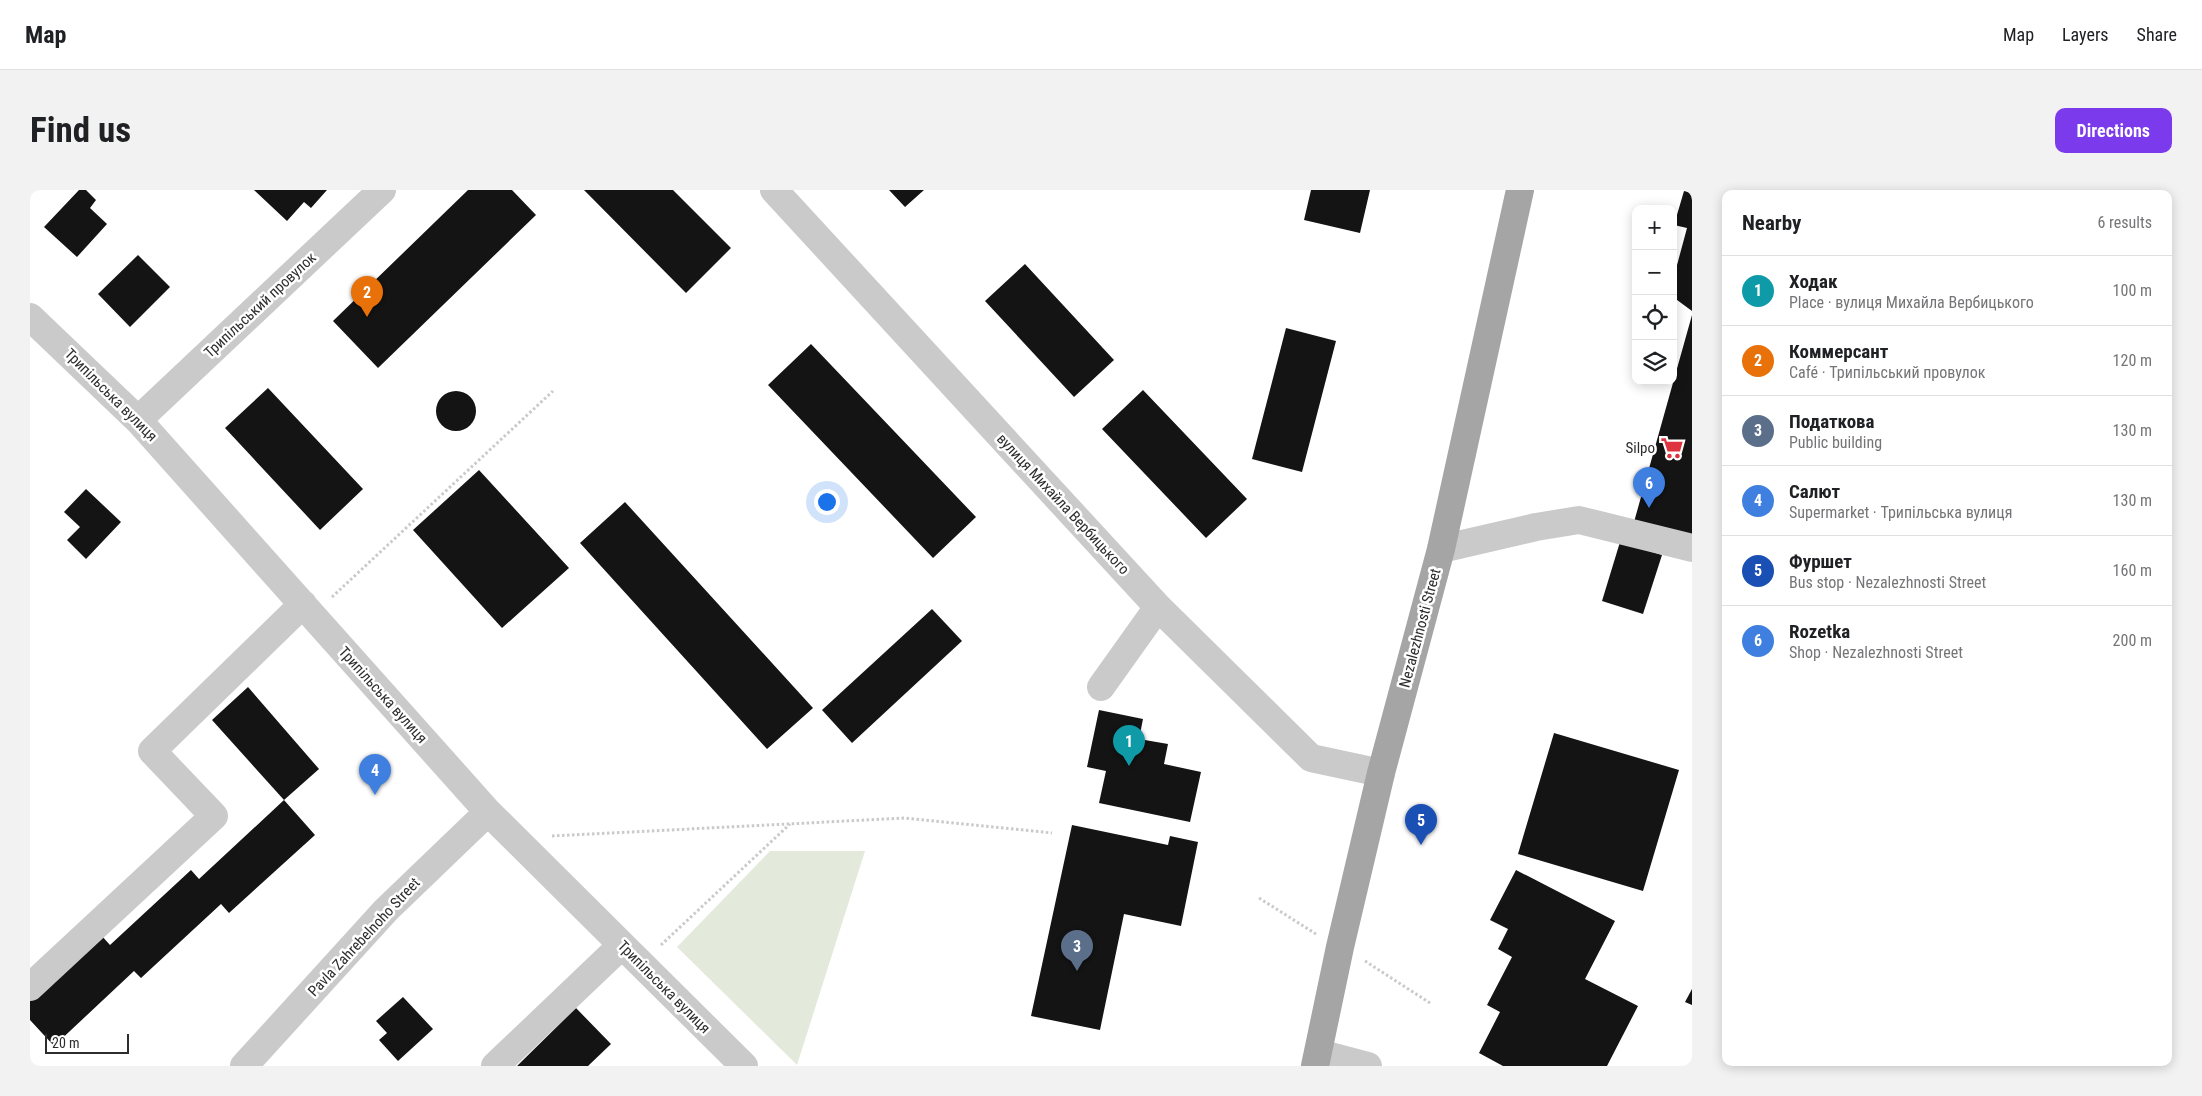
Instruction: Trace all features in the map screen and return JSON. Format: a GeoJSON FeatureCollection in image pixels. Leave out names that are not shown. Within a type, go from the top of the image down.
{"type":"FeatureCollection","features":[{"type":"Feature","properties":{"kind":"main road","name":"Nezalezhnosti Street"},"geometry":{"type":"LineString","coordinates":[[1317,1059],[1340,947],[1381,773],[1441,549],[1520,190]]}},
{"type":"Feature","properties":{"kind":"street","name":"Трипільський провулок"},"geometry":{"type":"LineString","coordinates":[[138,420],[382,190]]}},
{"type":"Feature","properties":{"kind":"street","name":"вулиця Михайла Вербицького"},"geometry":{"type":"LineString","coordinates":[[774,190],[1158,607],[1311,758],[1381,773]]}},
{"type":"Feature","properties":{"kind":"street","name":"Трипільська вулиця"},"geometry":{"type":"LineString","coordinates":[[30,317],[138,420],[316,602],[488,812],[744,1066]]}},
{"type":"Feature","properties":{"kind":"street"},"geometry":{"type":"LineString","coordinates":[[1441,549],[1536,527],[1580,520],[1692,548]]}},
{"type":"Feature","properties":{"kind":"street"},"geometry":{"type":"LineString","coordinates":[[30,987],[214,816],[152,751],[316,602]]}},
{"type":"Feature","properties":{"kind":"street"},"geometry":{"type":"LineString","coordinates":[[1101,687],[1158,607]]}},
{"type":"Feature","properties":{"kind":"street","name":"Pavla Zahrebelnoho Street"},"geometry":{"type":"LineString","coordinates":[[244,1066],[386,910],[488,812]]}},
{"type":"Feature","properties":{"kind":"street"},"geometry":{"type":"LineString","coordinates":[[495,1066],[622,945]]}},
{"type":"Feature","properties":{"kind":"street"},"geometry":{"type":"LineString","coordinates":[[1317,1059],[1368,1066]]}},
{"type":"Feature","properties":{"kind":"path"},"geometry":{"type":"LineString","coordinates":[[316,602],[553,391]]}},
{"type":"Feature","properties":{"kind":"path"},"geometry":{"type":"LineString","coordinates":[[514,838],[905,818],[1052,833]]}},
{"type":"Feature","properties":{"kind":"path"},"geometry":{"type":"LineString","coordinates":[[641,964],[790,824]]}},
{"type":"Feature","properties":{"kind":"green space"},"geometry":{"type":"Polygon","coordinates":[[[770,851],[865,851],[797,1065],[677,947],[770,851]]]}},
{"type":"Feature","properties":{"kind":"building"},"geometry":{"type":"Polygon","coordinates":[[[79,190],[86,190],[96,200],[90,208],[107,224],[77,257],[44,227],[79,190]]]}},
{"type":"Feature","properties":{"kind":"building"},"geometry":{"type":"Polygon","coordinates":[[[254,190],[327,190],[311,208],[304,202],[287,221],[254,190]]]}},
{"type":"Feature","properties":{"kind":"building"},"geometry":{"type":"Polygon","coordinates":[[[468,190],[512,190],[536,215],[378,368],[333,321],[468,190]]]}},
{"type":"Feature","properties":{"kind":"building"},"geometry":{"type":"Polygon","coordinates":[[[584,190],[673,190],[731,248],[686,293],[584,190]]]}},
{"type":"Feature","properties":{"kind":"building"},"geometry":{"type":"Polygon","coordinates":[[[889,190],[924,190],[905,207],[889,190]]]}},
{"type":"Feature","properties":{"kind":"building"},"geometry":{"type":"Polygon","coordinates":[[[1311,190],[1370,190],[1360,233],[1304,220],[1311,190]]]}},
{"type":"Feature","properties":{"kind":"building"},"geometry":{"type":"Polygon","coordinates":[[[1684,191],[1692,193],[1692,311],[1677,300],[1677,265],[1687,228],[1677,226],[1677,215],[1684,191]]]}},
{"type":"Feature","properties":{"kind":"building"},"geometry":{"type":"Polygon","coordinates":[[[138,255],[170,287],[130,327],[98,294],[138,255]]]}},
{"type":"Feature","properties":{"kind":"building"},"geometry":{"type":"Polygon","coordinates":[[[1025,264],[1114,360],[1074,397],[985,301],[1025,264]]]}},
{"type":"Feature","properties":{"kind":"building"},"geometry":{"type":"Polygon","coordinates":[[[1692,315],[1692,538],[1634,522],[1672,385],[1677,385],[1677,369],[1692,315]]]}},
{"type":"Feature","properties":{"kind":"building"},"geometry":{"type":"Polygon","coordinates":[[[1286,328],[1336,341],[1302,472],[1252,459],[1286,328]]]}},
{"type":"Feature","properties":{"kind":"building"},"geometry":{"type":"Polygon","coordinates":[[[811,344],[976,517],[933,558],[768,385],[811,344]]]}},
{"type":"Feature","properties":{"kind":"building"},"geometry":{"type":"Polygon","coordinates":[[[268,388],[363,489],[320,530],[225,428],[268,388]]]}},
{"type":"Feature","properties":{"kind":"building"},"geometry":{"type":"Polygon","coordinates":[[[1143,390],[1247,499],[1206,538],[1102,429],[1143,390]]]}},
{"type":"Feature","properties":{"kind":"building"},"geometry":{"type":"Polygon","coordinates":[[[460,391],[467,394],[473,400],[476,411],[475,419],[467,428],[460,431],[452,431],[445,428],[437,419],[436,407],[439,400],[448,392],[460,391]]]}},
{"type":"Feature","properties":{"kind":"building"},"geometry":{"type":"Polygon","coordinates":[[[479,470],[569,568],[502,628],[413,530],[479,470]]]}},
{"type":"Feature","properties":{"kind":"building"},"geometry":{"type":"Polygon","coordinates":[[[86,489],[121,522],[86,559],[67,540],[80,527],[64,512],[86,489]]]}},
{"type":"Feature","properties":{"kind":"building"},"geometry":{"type":"Polygon","coordinates":[[[625,502],[813,708],[767,749],[580,543],[625,502]]]}},
{"type":"Feature","properties":{"kind":"building"},"geometry":{"type":"Polygon","coordinates":[[[1620,542],[1662,555],[1643,614],[1602,601],[1620,542]]]}},
{"type":"Feature","properties":{"kind":"building"},"geometry":{"type":"Polygon","coordinates":[[[932,609],[962,641],[852,743],[822,710],[932,609]]]}},
{"type":"Feature","properties":{"kind":"building"},"geometry":{"type":"Polygon","coordinates":[[[248,687],[319,769],[284,800],[212,720],[248,687]]]}},
{"type":"Feature","properties":{"kind":"building"},"geometry":{"type":"Polygon","coordinates":[[[1099,710],[1143,719],[1139,739],[1168,744],[1164,764],[1201,772],[1190,822],[1099,803],[1106,771],[1087,767],[1099,710]]]}},
{"type":"Feature","properties":{"kind":"building"},"geometry":{"type":"Polygon","coordinates":[[[1554,733],[1679,770],[1643,891],[1518,854],[1554,733]]]}},
{"type":"Feature","properties":{"kind":"building"},"geometry":{"type":"Polygon","coordinates":[[[284,800],[315,835],[229,913],[221,904],[141,978],[134,971],[54,1046],[30,1020],[30,1001],[101,935],[110,945],[191,870],[199,879],[284,800]]]}},
{"type":"Feature","properties":{"kind":"building"},"geometry":{"type":"Polygon","coordinates":[[[1072,825],[1168,845],[1170,836],[1198,842],[1181,926],[1124,914],[1100,1030],[1031,1016],[1072,825]]]}},
{"type":"Feature","properties":{"kind":"building"},"geometry":{"type":"Polygon","coordinates":[[[1516,870],[1615,921],[1585,979],[1638,1006],[1607,1066],[1503,1066],[1479,1053],[1500,1012],[1487,1005],[1512,957],[1498,949],[1508,929],[1490,920],[1516,870]]]}},
{"type":"Feature","properties":{"kind":"building"},"geometry":{"type":"Polygon","coordinates":[[[1692,989],[1692,1005],[1685,1002],[1692,989]]]}},
{"type":"Feature","properties":{"kind":"building"},"geometry":{"type":"Polygon","coordinates":[[[403,997],[433,1029],[398,1061],[379,1040],[387,1033],[376,1021],[403,997]]]}},
{"type":"Feature","properties":{"kind":"building"},"geometry":{"type":"Polygon","coordinates":[[[576,1008],[611,1044],[588,1066],[517,1066],[576,1008]]]}},
{"type":"Feature","properties":{"kind":"place","name":"Коммерсант"},"geometry":{"type":"Point","coordinates":[367,317]}},
{"type":"Feature","properties":{"kind":"place","name":"Silpo"},"geometry":{"type":"Point","coordinates":[1672,448]}},
{"type":"Feature","properties":{"kind":"place","name":"Rozetka"},"geometry":{"type":"Point","coordinates":[1649,508]}},
{"type":"Feature","properties":{"kind":"place","name":"Ходак"},"geometry":{"type":"Point","coordinates":[1129,766]}},
{"type":"Feature","properties":{"kind":"place","name":"Салют"},"geometry":{"type":"Point","coordinates":[375,795]}},
{"type":"Feature","properties":{"kind":"place","name":"Фуршет"},"geometry":{"type":"Point","coordinates":[1421,845]}},
{"type":"Feature","properties":{"kind":"place","name":"Податкова"},"geometry":{"type":"Point","coordinates":[1077,971]}}]}
